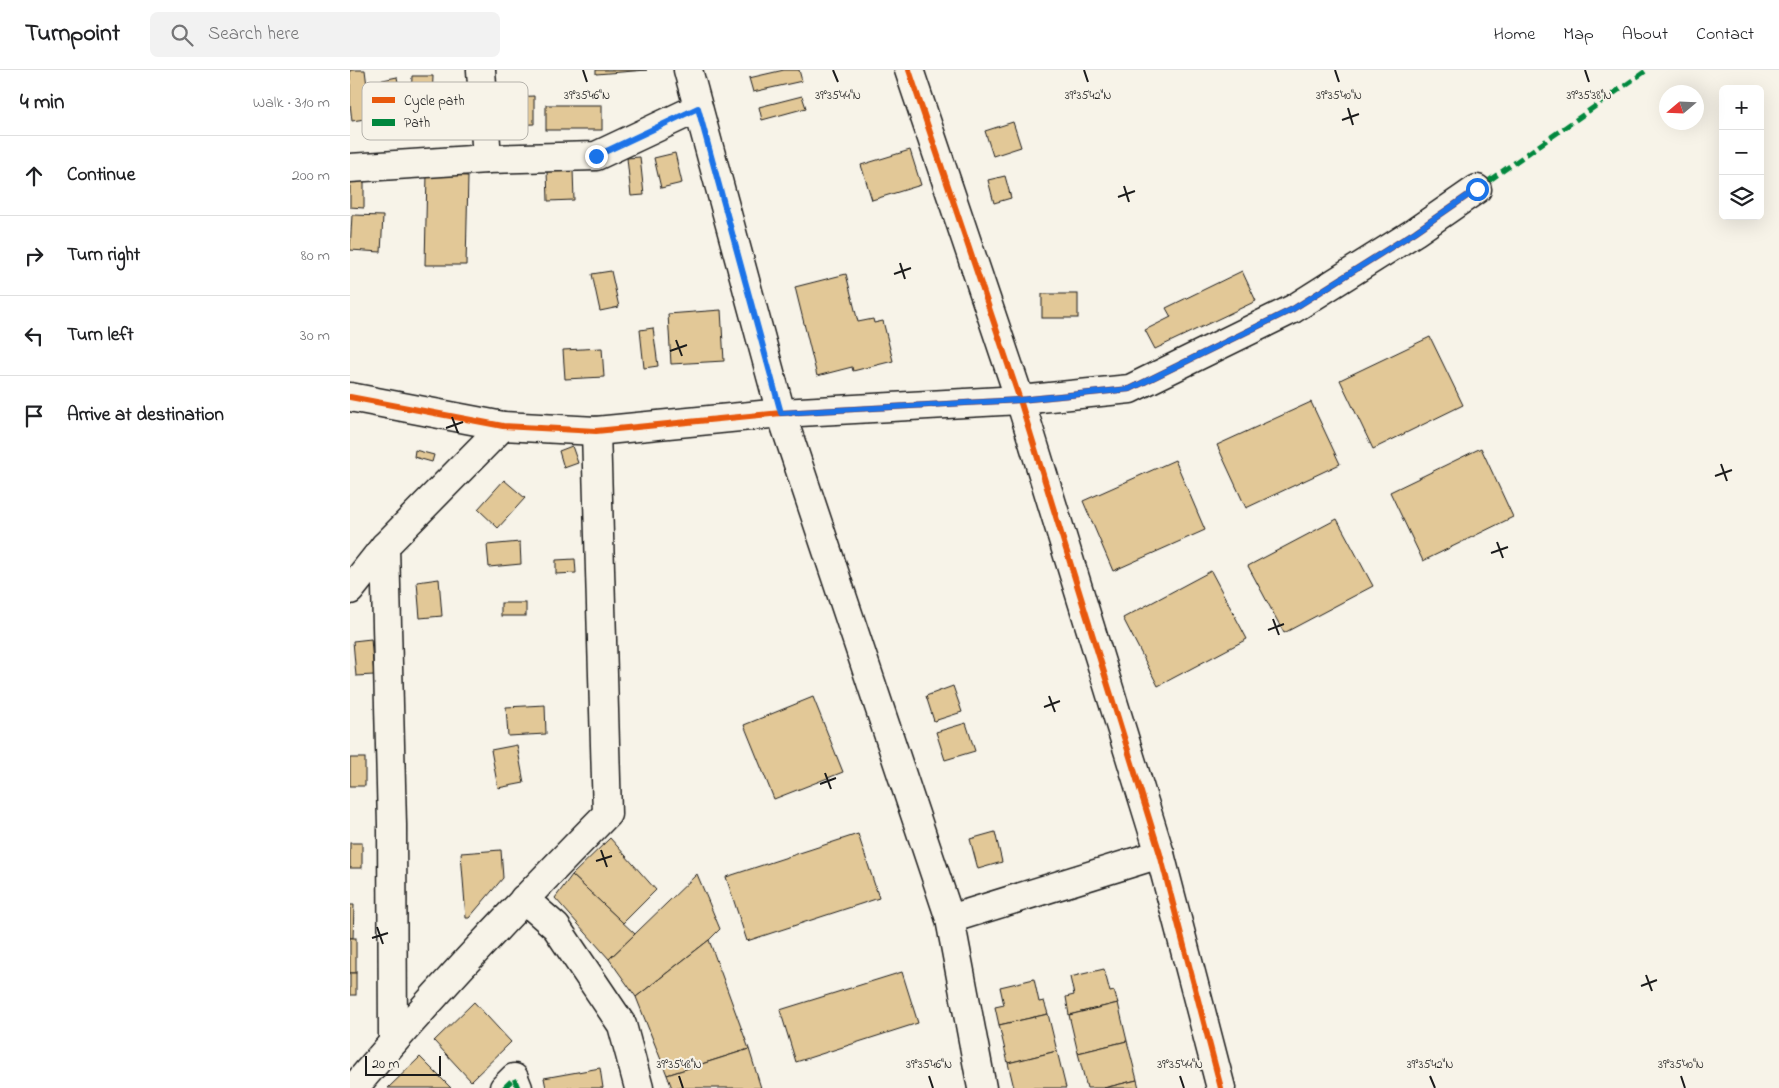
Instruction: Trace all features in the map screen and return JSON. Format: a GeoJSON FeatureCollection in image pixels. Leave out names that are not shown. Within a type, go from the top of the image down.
{"type":"FeatureCollection","features":[{"type":"Feature","properties":{"kind":"street"},"geometry":{"type":"LineString","coordinates":[[688,70],[781,413],[950,919],[982,1088]]}},
{"type":"Feature","properties":{"kind":"street"},"geometry":{"type":"LineString","coordinates":[[909,70],[1020,400],[1160,854],[1221,1088]]}},
{"type":"Feature","properties":{"kind":"street"},"geometry":{"type":"LineString","coordinates":[[350,168],[487,158],[596,156],[698,108]]}},
{"type":"Feature","properties":{"kind":"street"},"geometry":{"type":"LineString","coordinates":[[486,140],[487,158]]}},
{"type":"Feature","properties":{"kind":"street"},"geometry":{"type":"LineString","coordinates":[[350,397],[503,426],[596,431],[781,413],[1020,400],[1130,389],[1293,309],[1415,232],[1477,189]]}},
{"type":"Feature","properties":{"kind":"street"},"geometry":{"type":"LineString","coordinates":[[350,590],[385,546],[503,426]]}},
{"type":"Feature","properties":{"kind":"street"},"geometry":{"type":"LineString","coordinates":[[354,1088],[393,1042],[524,899],[607,814],[596,431]]}},
{"type":"Feature","properties":{"kind":"street"},"geometry":{"type":"LineString","coordinates":[[385,546],[392,825],[393,1042]]}},
{"type":"Feature","properties":{"kind":"street"},"geometry":{"type":"LineString","coordinates":[[950,919],[1160,854]]}},
{"type":"Feature","properties":{"kind":"street"},"geometry":{"type":"LineString","coordinates":[[524,899],[556,927],[622,1025],[639,1088]]}},
{"type":"Feature","properties":{"kind":"street"},"geometry":{"type":"LineString","coordinates":[[504,1088],[514,1078],[518,1088]]}},
{"type":"Feature","properties":{"kind":"building"},"geometry":{"type":"Polygon","coordinates":[[[350,70],[365,70],[366,82],[362,82],[362,119],[352,121],[350,70]]]}},
{"type":"Feature","properties":{"kind":"building"},"geometry":{"type":"Polygon","coordinates":[[[596,70],[647,70],[596,74],[596,70]]]}},
{"type":"Feature","properties":{"kind":"building"},"geometry":{"type":"Polygon","coordinates":[[[784,70],[799,70],[802,81],[753,92],[749,78],[784,70]]]}},
{"type":"Feature","properties":{"kind":"building"},"geometry":{"type":"Polygon","coordinates":[[[412,76],[433,76],[433,82],[412,82],[412,76]]]}},
{"type":"Feature","properties":{"kind":"building"},"geometry":{"type":"Polygon","coordinates":[[[397,77],[398,82],[378,82],[397,77]]]}},
{"type":"Feature","properties":{"kind":"building"},"geometry":{"type":"Polygon","coordinates":[[[528,96],[534,96],[534,124],[528,124],[528,96]]]}},
{"type":"Feature","properties":{"kind":"building"},"geometry":{"type":"Polygon","coordinates":[[[802,96],[806,108],[762,120],[759,107],[802,96]]]}},
{"type":"Feature","properties":{"kind":"building"},"geometry":{"type":"Polygon","coordinates":[[[546,105],[602,105],[602,130],[546,130],[546,105]]]}},
{"type":"Feature","properties":{"kind":"building"},"geometry":{"type":"Polygon","coordinates":[[[1013,122],[1021,147],[993,156],[985,131],[1013,122]]]}},
{"type":"Feature","properties":{"kind":"building"},"geometry":{"type":"Polygon","coordinates":[[[910,150],[921,185],[872,200],[861,165],[910,150]]]}},
{"type":"Feature","properties":{"kind":"building"},"geometry":{"type":"Polygon","coordinates":[[[675,153],[682,183],[661,188],[654,158],[675,153]]]}},
{"type":"Feature","properties":{"kind":"building"},"geometry":{"type":"Polygon","coordinates":[[[640,157],[644,195],[631,196],[627,158],[640,157]]]}},
{"type":"Feature","properties":{"kind":"building"},"geometry":{"type":"Polygon","coordinates":[[[573,170],[574,200],[548,201],[547,171],[573,170]]]}},
{"type":"Feature","properties":{"kind":"building"},"geometry":{"type":"Polygon","coordinates":[[[427,174],[468,176],[466,265],[425,265],[427,174]]]}},
{"type":"Feature","properties":{"kind":"building"},"geometry":{"type":"Polygon","coordinates":[[[1005,176],[1011,198],[994,203],[988,180],[1005,176]]]}},
{"type":"Feature","properties":{"kind":"building"},"geometry":{"type":"Polygon","coordinates":[[[350,178],[364,178],[364,208],[350,207],[350,178]]]}},
{"type":"Feature","properties":{"kind":"building"},"geometry":{"type":"Polygon","coordinates":[[[352,215],[383,216],[381,252],[350,250],[352,215]]]}},
{"type":"Feature","properties":{"kind":"building"},"geometry":{"type":"Polygon","coordinates":[[[611,271],[619,307],[600,311],[592,274],[611,271]]]}},
{"type":"Feature","properties":{"kind":"building"},"geometry":{"type":"Polygon","coordinates":[[[1242,271],[1256,301],[1155,349],[1145,330],[1171,317],[1166,308],[1242,271]]]}},
{"type":"Feature","properties":{"kind":"building"},"geometry":{"type":"Polygon","coordinates":[[[846,274],[858,322],[873,319],[874,323],[883,321],[893,361],[853,371],[852,367],[817,376],[795,287],[846,274]]]}},
{"type":"Feature","properties":{"kind":"building"},"geometry":{"type":"Polygon","coordinates":[[[1042,294],[1078,294],[1078,318],[1042,318],[1042,294]]]}},
{"type":"Feature","properties":{"kind":"building"},"geometry":{"type":"Polygon","coordinates":[[[721,310],[724,361],[671,364],[668,314],[721,310]]]}},
{"type":"Feature","properties":{"kind":"building"},"geometry":{"type":"Polygon","coordinates":[[[653,328],[658,366],[644,368],[640,330],[653,328]]]}},
{"type":"Feature","properties":{"kind":"building"},"geometry":{"type":"Polygon","coordinates":[[[1430,337],[1463,405],[1373,449],[1340,380],[1430,337]]]}},
{"type":"Feature","properties":{"kind":"building"},"geometry":{"type":"Polygon","coordinates":[[[602,348],[604,377],[565,379],[563,350],[602,348]]]}},
{"type":"Feature","properties":{"kind":"building"},"geometry":{"type":"Polygon","coordinates":[[[1311,402],[1340,464],[1246,508],[1217,445],[1311,402]]]}},
{"type":"Feature","properties":{"kind":"building"},"geometry":{"type":"Polygon","coordinates":[[[572,446],[578,463],[564,468],[559,451],[572,446]]]}},
{"type":"Feature","properties":{"kind":"building"},"geometry":{"type":"Polygon","coordinates":[[[1481,448],[1513,517],[1423,561],[1390,492],[1481,448]]]}},
{"type":"Feature","properties":{"kind":"building"},"geometry":{"type":"Polygon","coordinates":[[[415,450],[434,455],[432,462],[414,457],[415,450]]]}},
{"type":"Feature","properties":{"kind":"building"},"geometry":{"type":"Polygon","coordinates":[[[1175,460],[1205,530],[1113,571],[1083,501],[1175,460]]]}},
{"type":"Feature","properties":{"kind":"building"},"geometry":{"type":"Polygon","coordinates":[[[504,480],[525,498],[498,528],[478,509],[504,480]]]}},
{"type":"Feature","properties":{"kind":"building"},"geometry":{"type":"Polygon","coordinates":[[[1337,519],[1373,586],[1284,633],[1248,566],[1337,519]]]}},
{"type":"Feature","properties":{"kind":"building"},"geometry":{"type":"Polygon","coordinates":[[[520,542],[521,564],[489,567],[487,545],[520,542]]]}},
{"type":"Feature","properties":{"kind":"building"},"geometry":{"type":"Polygon","coordinates":[[[575,559],[576,573],[556,574],[556,560],[575,559]]]}},
{"type":"Feature","properties":{"kind":"building"},"geometry":{"type":"Polygon","coordinates":[[[1211,571],[1247,639],[1158,686],[1123,618],[1211,571]]]}},
{"type":"Feature","properties":{"kind":"building"},"geometry":{"type":"Polygon","coordinates":[[[439,579],[442,616],[420,618],[417,582],[439,579]]]}},
{"type":"Feature","properties":{"kind":"building"},"geometry":{"type":"Polygon","coordinates":[[[501,603],[526,603],[526,616],[501,616],[501,603]]]}},
{"type":"Feature","properties":{"kind":"building"},"geometry":{"type":"Polygon","coordinates":[[[371,639],[374,675],[356,676],[353,641],[371,639]]]}},
{"type":"Feature","properties":{"kind":"building"},"geometry":{"type":"Polygon","coordinates":[[[953,686],[962,712],[934,721],[926,696],[953,686]]]}},
{"type":"Feature","properties":{"kind":"building"},"geometry":{"type":"Polygon","coordinates":[[[813,697],[843,772],[774,799],[744,725],[813,697]]]}},
{"type":"Feature","properties":{"kind":"building"},"geometry":{"type":"Polygon","coordinates":[[[545,705],[546,734],[508,736],[506,707],[545,705]]]}},
{"type":"Feature","properties":{"kind":"building"},"geometry":{"type":"Polygon","coordinates":[[[966,723],[975,751],[945,760],[936,732],[966,723]]]}},
{"type":"Feature","properties":{"kind":"building"},"geometry":{"type":"Polygon","coordinates":[[[517,745],[524,783],[498,788],[491,750],[517,745]]]}},
{"type":"Feature","properties":{"kind":"building"},"geometry":{"type":"Polygon","coordinates":[[[350,758],[365,758],[365,786],[350,786],[350,758]]]}},
{"type":"Feature","properties":{"kind":"building"},"geometry":{"type":"Polygon","coordinates":[[[995,832],[1002,862],[978,869],[970,839],[995,832]]]}},
{"type":"Feature","properties":{"kind":"building"},"geometry":{"type":"Polygon","coordinates":[[[858,834],[879,898],[747,941],[726,877],[858,834]]]}},
{"type":"Feature","properties":{"kind":"building"},"geometry":{"type":"Polygon","coordinates":[[[610,838],[656,890],[623,923],[572,875],[610,838]]]}},
{"type":"Feature","properties":{"kind":"building"},"geometry":{"type":"Polygon","coordinates":[[[350,843],[362,843],[362,868],[350,868],[350,843]]]}},
{"type":"Feature","properties":{"kind":"building"},"geometry":{"type":"Polygon","coordinates":[[[501,850],[503,878],[469,918],[466,918],[461,853],[501,850]]]}},
{"type":"Feature","properties":{"kind":"building"},"geometry":{"type":"Polygon","coordinates":[[[697,874],[720,929],[709,940],[636,997],[609,959],[697,874]]]}},
{"type":"Feature","properties":{"kind":"building"},"geometry":{"type":"Polygon","coordinates":[[[572,875],[635,934],[609,959],[555,898],[572,875]]]}},
{"type":"Feature","properties":{"kind":"building"},"geometry":{"type":"Polygon","coordinates":[[[350,905],[354,905],[353,938],[350,938],[350,905]]]}},
{"type":"Feature","properties":{"kind":"building"},"geometry":{"type":"Polygon","coordinates":[[[350,938],[356,938],[356,973],[350,973],[350,938]]]}},
{"type":"Feature","properties":{"kind":"building"},"geometry":{"type":"Polygon","coordinates":[[[709,940],[749,1049],[667,1075],[636,997],[709,940]]]}},
{"type":"Feature","properties":{"kind":"building"},"geometry":{"type":"Polygon","coordinates":[[[1104,969],[1110,992],[1114,991],[1118,1003],[1069,1015],[1066,997],[1074,995],[1070,977],[1104,969]]]}},
{"type":"Feature","properties":{"kind":"building"},"geometry":{"type":"Polygon","coordinates":[[[902,972],[918,1023],[796,1062],[780,1010],[902,972]]]}},
{"type":"Feature","properties":{"kind":"building"},"geometry":{"type":"Polygon","coordinates":[[[350,973],[356,973],[356,995],[350,995],[350,973]]]}},
{"type":"Feature","properties":{"kind":"building"},"geometry":{"type":"Polygon","coordinates":[[[1034,979],[1039,1002],[1044,1001],[1048,1014],[999,1025],[995,1007],[1004,1005],[1000,987],[1034,979]]]}},
{"type":"Feature","properties":{"kind":"building"},"geometry":{"type":"Polygon","coordinates":[[[474,1002],[511,1042],[471,1081],[434,1041],[474,1002]]]}},
{"type":"Feature","properties":{"kind":"building"},"geometry":{"type":"Polygon","coordinates":[[[1118,1003],[1127,1041],[1078,1053],[1069,1015],[1118,1003]]]}},
{"type":"Feature","properties":{"kind":"building"},"geometry":{"type":"Polygon","coordinates":[[[1048,1014],[1057,1051],[1008,1063],[999,1025],[1048,1014]]]}},
{"type":"Feature","properties":{"kind":"building"},"geometry":{"type":"Polygon","coordinates":[[[1127,1041],[1137,1080],[1104,1088],[1087,1088],[1078,1053],[1127,1041]]]}},
{"type":"Feature","properties":{"kind":"building"},"geometry":{"type":"Polygon","coordinates":[[[749,1049],[761,1088],[672,1088],[667,1075],[749,1049]]]}},
{"type":"Feature","properties":{"kind":"building"},"geometry":{"type":"Polygon","coordinates":[[[1057,1051],[1066,1088],[1014,1088],[1008,1063],[1057,1051]]]}},
{"type":"Feature","properties":{"kind":"building"},"geometry":{"type":"Polygon","coordinates":[[[420,1057],[451,1088],[388,1088],[420,1057]]]}},
{"type":"Feature","properties":{"kind":"building"},"geometry":{"type":"Polygon","coordinates":[[[600,1068],[603,1088],[546,1088],[544,1078],[600,1068]]]}},
{"type":"Feature","properties":{"kind":"building"},"geometry":{"type":"Polygon","coordinates":[[[1137,1080],[1139,1088],[1104,1088],[1137,1080]]]}},
{"type":"Feature","properties":{"kind":"marked path"},"geometry":{"type":"LineString","coordinates":[[1477,189],[1647,70]]}},
{"type":"Feature","properties":{"kind":"marked path"},"geometry":{"type":"LineString","coordinates":[[504,1088],[514,1078],[518,1088]]}},
{"type":"Feature","properties":{"kind":"cycle path"},"geometry":{"type":"LineString","coordinates":[[909,70],[1020,400],[1160,854],[1221,1088]]}},
{"type":"Feature","properties":{"kind":"cycle path"},"geometry":{"type":"LineString","coordinates":[[350,397],[503,426],[596,431],[781,413],[1020,400],[1130,389],[1293,309],[1415,232],[1477,189]]}},
{"type":"Feature","properties":{"kind":"route"},"geometry":{"type":"LineString","coordinates":[[596,156],[698,108],[781,413],[1020,400],[1130,389],[1293,309],[1415,232],[1477,189]]}}]}
